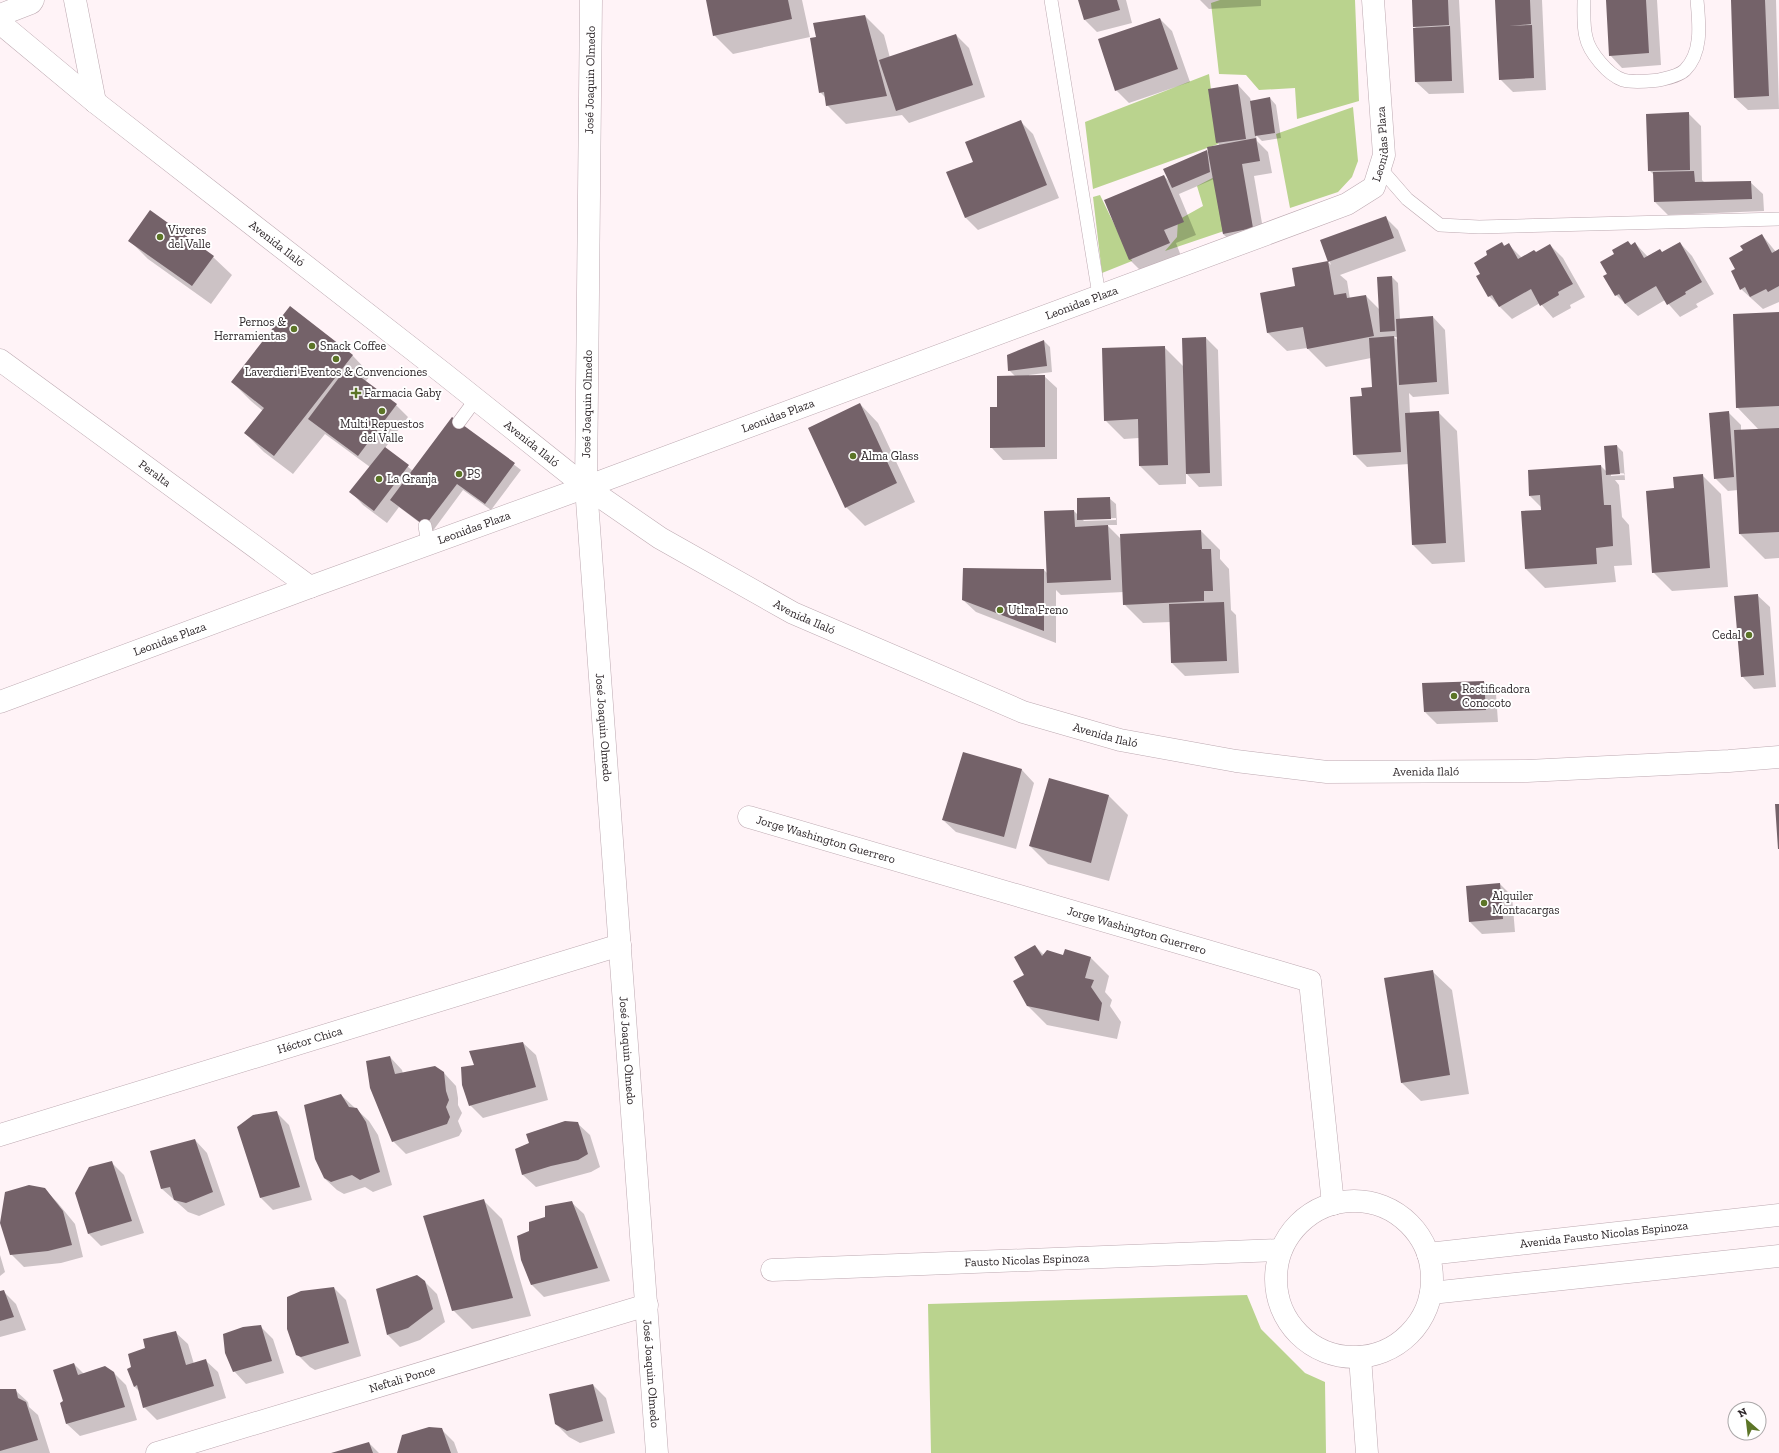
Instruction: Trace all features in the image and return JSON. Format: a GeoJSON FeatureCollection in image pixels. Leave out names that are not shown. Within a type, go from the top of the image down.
{"type":"FeatureCollection","features":[{"type":"Feature","properties":{"kind":"street"},"geometry":{"type":"LineString","coordinates":[[0,15],[31,3],[33,0]]}},
{"type":"Feature","properties":{"kind":"street"},"geometry":{"type":"LineString","coordinates":[[75,0],[95,102]]}},
{"type":"Feature","properties":{"kind":"street","name":"José Joaquin Olmedo"},"geometry":{"type":"LineString","coordinates":[[591,0],[586,487],[658,1453]]}},
{"type":"Feature","properties":{"kind":"street","name":"Leonidas Plaza"},"geometry":{"type":"LineString","coordinates":[[0,702],[310,587],[427,535],[586,487],[1347,204],[1374,187],[1384,155],[1373,0]]}},
{"type":"Feature","properties":{"kind":"street","name":"Avenida Ilaló"},"geometry":{"type":"LineString","coordinates":[[0,23],[95,102],[476,399],[586,487],[660,538],[793,613],[1023,712],[1120,740],[1236,761],[1327,772],[1527,771],[1729,761],[1779,757]]}},
{"type":"Feature","properties":{"kind":"street","name":"Peralta"},"geometry":{"type":"LineString","coordinates":[[0,360],[310,587]]}},
{"type":"Feature","properties":{"kind":"street","name":"Jorge Washington Guerrero"},"geometry":{"type":"LineString","coordinates":[[749,817],[1310,981],[1333,1204]]}},
{"type":"Feature","properties":{"kind":"street","name":"Héctor Chica"},"geometry":{"type":"LineString","coordinates":[[0,1135],[620,945]]}},
{"type":"Feature","properties":{"kind":"street"},"geometry":{"type":"LineString","coordinates":[[1362,1201],[1391,1210],[1414,1228],[1428,1254],[1431,1267],[1431,1293],[1423,1317],[1406,1337],[1385,1350],[1360,1357],[1338,1355],[1316,1348],[1298,1334],[1285,1316],[1277,1295],[1276,1272],[1281,1250],[1290,1235],[1302,1221],[1316,1210],[1333,1204],[1362,1201]]}},
{"type":"Feature","properties":{"kind":"street","name":"Avenida Fausto Nicolas Espinoza"},"geometry":{"type":"LineString","coordinates":[[1428,1254],[1779,1215]]}},
{"type":"Feature","properties":{"kind":"street","name":"Fausto Nicolas Espinoza"},"geometry":{"type":"LineString","coordinates":[[772,1270],[1281,1250]]}},
{"type":"Feature","properties":{"kind":"street"},"geometry":{"type":"LineString","coordinates":[[1431,1293],[1779,1256]]}},
{"type":"Feature","properties":{"kind":"street","name":"Neftali Ponce"},"geometry":{"type":"LineString","coordinates":[[157,1453],[647,1305]]}},
{"type":"Feature","properties":{"kind":"street"},"geometry":{"type":"LineString","coordinates":[[1360,1357],[1367,1453]]}},
{"type":"Feature","properties":{"kind":"lane"},"geometry":{"type":"LineString","coordinates":[[1051,0],[1099,295]]}},
{"type":"Feature","properties":{"kind":"lane"},"geometry":{"type":"LineString","coordinates":[[1584,0],[1586,37],[1597,58],[1605,68],[1622,80],[1645,82],[1667,78],[1684,71],[1692,59],[1699,37],[1697,0]]}},
{"type":"Feature","properties":{"kind":"lane"},"geometry":{"type":"LineString","coordinates":[[1380,168],[1406,199],[1440,225],[1479,227],[1779,219]]}},
{"type":"Feature","properties":{"kind":"lane"},"geometry":{"type":"LineString","coordinates":[[459,422],[476,399]]}},
{"type":"Feature","properties":{"kind":"green space"},"geometry":{"type":"Polygon","coordinates":[[[1220,0],[1355,0],[1359,101],[1297,119],[1295,88],[1259,90],[1246,75],[1219,74],[1211,3],[1220,0]]]}},
{"type":"Feature","properties":{"kind":"green space"},"geometry":{"type":"Polygon","coordinates":[[[1209,74],[1218,144],[1093,189],[1085,122],[1209,74]]]}},
{"type":"Feature","properties":{"kind":"green space"},"geometry":{"type":"Polygon","coordinates":[[[1353,107],[1358,161],[1352,177],[1338,192],[1290,208],[1276,134],[1353,107]]]}},
{"type":"Feature","properties":{"kind":"green space"},"geometry":{"type":"Polygon","coordinates":[[[1224,172],[1230,229],[1165,251],[1177,237],[1178,220],[1203,206],[1197,186],[1224,172]]]}},
{"type":"Feature","properties":{"kind":"green space"},"geometry":{"type":"Polygon","coordinates":[[[1100,195],[1132,261],[1102,273],[1093,197],[1100,195]]]}},
{"type":"Feature","properties":{"kind":"green space"},"geometry":{"type":"Polygon","coordinates":[[[1247,1295],[1261,1329],[1305,1373],[1325,1382],[1326,1453],[931,1453],[928,1304],[1247,1295]]]}},
{"type":"Feature","properties":{"kind":"building"},"geometry":{"type":"Polygon","coordinates":[[[706,0],[788,0],[792,19],[713,36],[706,0]]]}},
{"type":"Feature","properties":{"kind":"building"},"geometry":{"type":"Polygon","coordinates":[[[1078,0],[1117,0],[1120,10],[1084,20],[1078,0]]]}},
{"type":"Feature","properties":{"kind":"building"},"geometry":{"type":"Polygon","coordinates":[[[1412,0],[1448,0],[1449,25],[1413,27],[1412,0]]]}},
{"type":"Feature","properties":{"kind":"building"},"geometry":{"type":"Polygon","coordinates":[[[1495,0],[1530,0],[1531,24],[1509,26],[1532,25],[1534,78],[1499,80],[1495,0]]]}},
{"type":"Feature","properties":{"kind":"building"},"geometry":{"type":"Polygon","coordinates":[[[1606,0],[1646,0],[1649,53],[1609,56],[1606,0]]]}},
{"type":"Feature","properties":{"kind":"building"},"geometry":{"type":"Polygon","coordinates":[[[1731,0],[1765,0],[1769,96],[1734,98],[1731,0]]]}},
{"type":"Feature","properties":{"kind":"building"},"geometry":{"type":"Polygon","coordinates":[[[865,15],[887,96],[826,106],[824,92],[819,93],[810,38],[816,37],[813,23],[865,15]]]}},
{"type":"Feature","properties":{"kind":"building"},"geometry":{"type":"Polygon","coordinates":[[[1160,18],[1178,69],[1115,91],[1098,39],[1160,18]]]}},
{"type":"Feature","properties":{"kind":"building"},"geometry":{"type":"Polygon","coordinates":[[[1450,26],[1452,81],[1415,82],[1413,28],[1450,26]]]}},
{"type":"Feature","properties":{"kind":"building"},"geometry":{"type":"Polygon","coordinates":[[[956,34],[973,85],[896,111],[879,60],[956,34]]]}},
{"type":"Feature","properties":{"kind":"building"},"geometry":{"type":"Polygon","coordinates":[[[1238,84],[1246,139],[1216,143],[1208,89],[1238,84]]]}},
{"type":"Feature","properties":{"kind":"building"},"geometry":{"type":"Polygon","coordinates":[[[1270,97],[1275,133],[1255,136],[1250,101],[1270,97]]]}},
{"type":"Feature","properties":{"kind":"building"},"geometry":{"type":"Polygon","coordinates":[[[1689,112],[1690,170],[1648,171],[1646,114],[1689,112]]]}},
{"type":"Feature","properties":{"kind":"building"},"geometry":{"type":"Polygon","coordinates":[[[1021,120],[1047,185],[965,218],[946,172],[973,162],[965,142],[1021,120]]]}},
{"type":"Feature","properties":{"kind":"building"},"geometry":{"type":"Polygon","coordinates":[[[1256,138],[1260,161],[1242,164],[1253,228],[1223,234],[1207,147],[1256,138]]]}},
{"type":"Feature","properties":{"kind":"building"},"geometry":{"type":"Polygon","coordinates":[[[1207,150],[1210,172],[1172,188],[1163,169],[1207,150]]]}},
{"type":"Feature","properties":{"kind":"building"},"geometry":{"type":"Polygon","coordinates":[[[1694,171],[1695,182],[1751,181],[1752,199],[1654,202],[1653,172],[1694,171]]]}},
{"type":"Feature","properties":{"kind":"building"},"geometry":{"type":"Polygon","coordinates":[[[1164,175],[1184,222],[1164,230],[1170,243],[1129,260],[1104,200],[1164,175]]]}},
{"type":"Feature","properties":{"kind":"building"},"geometry":{"type":"Polygon","coordinates":[[[150,210],[214,256],[192,286],[128,241],[150,210]]]}},
{"type":"Feature","properties":{"kind":"building"},"geometry":{"type":"Polygon","coordinates":[[[1386,216],[1394,238],[1328,262],[1320,240],[1386,216]]]}},
{"type":"Feature","properties":{"kind":"building"},"geometry":{"type":"Polygon","coordinates":[[[1762,234],[1772,253],[1779,249],[1779,286],[1768,292],[1766,289],[1750,297],[1745,287],[1740,290],[1731,271],[1735,269],[1729,258],[1743,250],[1740,246],[1762,234]]]}},
{"type":"Feature","properties":{"kind":"building"},"geometry":{"type":"Polygon","coordinates":[[[1628,241],[1631,245],[1635,242],[1644,258],[1660,249],[1662,252],[1680,242],[1702,282],[1685,292],[1686,294],[1667,305],[1656,286],[1625,304],[1619,294],[1615,296],[1603,276],[1607,274],[1600,262],[1614,254],[1612,250],[1628,241]]]}},
{"type":"Feature","properties":{"kind":"building"},"geometry":{"type":"Polygon","coordinates":[[[1502,242],[1504,246],[1509,243],[1518,259],[1534,250],[1536,252],[1550,244],[1573,284],[1558,292],[1559,295],[1540,306],[1531,289],[1499,307],[1492,295],[1488,297],[1476,276],[1480,274],[1474,263],[1487,255],[1486,251],[1502,242]]]}},
{"type":"Feature","properties":{"kind":"building"},"geometry":{"type":"Polygon","coordinates":[[[1328,261],[1334,295],[1346,293],[1347,298],[1366,295],[1374,336],[1307,349],[1303,327],[1267,333],[1260,293],[1295,286],[1292,268],[1328,261]]]}},
{"type":"Feature","properties":{"kind":"building"},"geometry":{"type":"Polygon","coordinates":[[[1392,276],[1395,331],[1380,332],[1377,277],[1392,276]]]}},
{"type":"Feature","properties":{"kind":"building"},"geometry":{"type":"Polygon","coordinates":[[[290,306],[353,355],[274,456],[244,433],[264,408],[231,382],[290,306]]]}},
{"type":"Feature","properties":{"kind":"building"},"geometry":{"type":"Polygon","coordinates":[[[1779,312],[1779,406],[1736,408],[1733,314],[1779,312]]]}},
{"type":"Feature","properties":{"kind":"building"},"geometry":{"type":"Polygon","coordinates":[[[1433,316],[1437,382],[1399,385],[1396,319],[1433,316]]]}},
{"type":"Feature","properties":{"kind":"building"},"geometry":{"type":"Polygon","coordinates":[[[1394,336],[1401,452],[1353,455],[1350,397],[1362,396],[1361,388],[1372,387],[1369,338],[1394,336]]]}},
{"type":"Feature","properties":{"kind":"building"},"geometry":{"type":"Polygon","coordinates":[[[1206,337],[1210,473],[1186,474],[1182,338],[1206,337]]]}},
{"type":"Feature","properties":{"kind":"building"},"geometry":{"type":"Polygon","coordinates":[[[1044,340],[1047,366],[1008,371],[1007,355],[1044,340]]]}},
{"type":"Feature","properties":{"kind":"building"},"geometry":{"type":"Polygon","coordinates":[[[1165,346],[1168,465],[1139,466],[1138,419],[1104,421],[1102,348],[1165,346]]]}},
{"type":"Feature","properties":{"kind":"building"},"geometry":{"type":"Polygon","coordinates":[[[347,367],[397,404],[358,456],[308,419],[347,367]]]}},
{"type":"Feature","properties":{"kind":"building"},"geometry":{"type":"Polygon","coordinates":[[[1045,375],[1045,447],[990,448],[990,407],[997,407],[997,376],[1045,375]]]}},
{"type":"Feature","properties":{"kind":"building","name":"Alma Glass"},"geometry":{"type":"Polygon","coordinates":[[[860,403],[897,483],[845,508],[808,428],[860,403]]]}},
{"type":"Feature","properties":{"kind":"building"},"geometry":{"type":"Polygon","coordinates":[[[1439,411],[1446,543],[1412,545],[1405,413],[1439,411]]]}},
{"type":"Feature","properties":{"kind":"building"},"geometry":{"type":"Polygon","coordinates":[[[1729,411],[1734,477],[1714,479],[1709,413],[1729,411]]]}},
{"type":"Feature","properties":{"kind":"building","name":"PS"},"geometry":{"type":"Polygon","coordinates":[[[452,417],[515,463],[485,504],[457,484],[425,526],[390,500],[452,417]]]}},
{"type":"Feature","properties":{"kind":"building"},"geometry":{"type":"Polygon","coordinates":[[[1779,428],[1779,532],[1739,534],[1734,430],[1779,428]]]}},
{"type":"Feature","properties":{"kind":"building"},"geometry":{"type":"Polygon","coordinates":[[[1617,445],[1620,474],[1606,475],[1604,446],[1617,445]]]}},
{"type":"Feature","properties":{"kind":"building","name":"La Granja"},"geometry":{"type":"Polygon","coordinates":[[[385,447],[409,465],[374,511],[349,492],[385,447]]]}},
{"type":"Feature","properties":{"kind":"building"},"geometry":{"type":"Polygon","coordinates":[[[1601,465],[1604,505],[1611,505],[1613,546],[1596,548],[1597,564],[1525,569],[1521,511],[1541,510],[1540,495],[1529,496],[1528,470],[1601,465]]]}},
{"type":"Feature","properties":{"kind":"building"},"geometry":{"type":"Polygon","coordinates":[[[1703,474],[1710,568],[1652,573],[1646,491],[1674,488],[1673,477],[1703,474]]]}},
{"type":"Feature","properties":{"kind":"building"},"geometry":{"type":"Polygon","coordinates":[[[1110,497],[1111,519],[1077,520],[1077,498],[1110,497]]]}},
{"type":"Feature","properties":{"kind":"building"},"geometry":{"type":"Polygon","coordinates":[[[1074,510],[1075,527],[1108,525],[1111,580],[1047,583],[1044,511],[1074,510]]]}},
{"type":"Feature","properties":{"kind":"building"},"geometry":{"type":"Polygon","coordinates":[[[1201,530],[1202,549],[1211,549],[1213,591],[1204,591],[1204,601],[1123,605],[1120,534],[1201,530]]]}},
{"type":"Feature","properties":{"kind":"building"},"geometry":{"type":"Polygon","coordinates":[[[963,568],[1044,569],[1044,631],[962,600],[963,568]]]}},
{"type":"Feature","properties":{"kind":"building","name":"Cedal"},"geometry":{"type":"Polygon","coordinates":[[[1758,594],[1764,675],[1741,677],[1734,596],[1758,594]]]}},
{"type":"Feature","properties":{"kind":"building"},"geometry":{"type":"Polygon","coordinates":[[[1224,602],[1227,661],[1171,663],[1169,604],[1224,602]]]}},
{"type":"Feature","properties":{"kind":"building","name":"Rectificadora Conocoto"},"geometry":{"type":"Polygon","coordinates":[[[1484,681],[1486,710],[1424,712],[1422,683],[1484,681]]]}},
{"type":"Feature","properties":{"kind":"building"},"geometry":{"type":"Polygon","coordinates":[[[963,752],[1022,769],[1004,837],[942,820],[963,752]]]}},
{"type":"Feature","properties":{"kind":"building"},"geometry":{"type":"Polygon","coordinates":[[[1049,778],[1109,795],[1091,863],[1029,846],[1049,778]]]}},
{"type":"Feature","properties":{"kind":"building"},"geometry":{"type":"Polygon","coordinates":[[[1775,804],[1779,804],[1779,849],[1778,849],[1775,804]]]}},
{"type":"Feature","properties":{"kind":"building","name":"Alquiler Montacargas"},"geometry":{"type":"Polygon","coordinates":[[[1500,883],[1503,919],[1469,922],[1466,886],[1500,883]]]}},
{"type":"Feature","properties":{"kind":"building"},"geometry":{"type":"Polygon","coordinates":[[[1035,945],[1042,956],[1047,950],[1063,955],[1065,949],[1091,957],[1085,978],[1094,980],[1091,987],[1102,1003],[1099,1021],[1027,1006],[1013,981],[1024,975],[1014,957],[1035,945]]]}},
{"type":"Feature","properties":{"kind":"building"},"geometry":{"type":"Polygon","coordinates":[[[1433,970],[1450,1075],[1401,1083],[1384,978],[1433,970]]]}},
{"type":"Feature","properties":{"kind":"building"},"geometry":{"type":"Polygon","coordinates":[[[523,1042],[536,1087],[469,1106],[462,1085],[461,1067],[474,1065],[469,1051],[523,1042]]]}},
{"type":"Feature","properties":{"kind":"building"},"geometry":{"type":"Polygon","coordinates":[[[390,1056],[395,1074],[435,1066],[444,1072],[446,1091],[449,1100],[446,1107],[450,1117],[447,1124],[392,1142],[370,1088],[366,1061],[390,1056]]]}},
{"type":"Feature","properties":{"kind":"building"},"geometry":{"type":"Polygon","coordinates":[[[341,1094],[349,1107],[357,1108],[366,1122],[380,1172],[360,1180],[352,1175],[331,1182],[324,1178],[315,1159],[304,1105],[341,1094]]]}},
{"type":"Feature","properties":{"kind":"building"},"geometry":{"type":"Polygon","coordinates":[[[277,1111],[300,1187],[260,1198],[237,1127],[253,1115],[277,1111]]]}},
{"type":"Feature","properties":{"kind":"building"},"geometry":{"type":"Polygon","coordinates":[[[565,1121],[578,1122],[588,1154],[578,1160],[522,1175],[515,1149],[529,1143],[526,1134],[565,1121]]]}},
{"type":"Feature","properties":{"kind":"building"},"geometry":{"type":"Polygon","coordinates":[[[195,1139],[213,1192],[186,1203],[174,1200],[170,1187],[161,1189],[150,1151],[195,1139]]]}},
{"type":"Feature","properties":{"kind":"building"},"geometry":{"type":"Polygon","coordinates":[[[112,1161],[132,1221],[88,1234],[75,1193],[89,1167],[112,1161]]]}},
{"type":"Feature","properties":{"kind":"building"},"geometry":{"type":"Polygon","coordinates":[[[29,1185],[45,1188],[63,1211],[72,1245],[48,1251],[10,1255],[0,1223],[5,1192],[29,1185]]]}},
{"type":"Feature","properties":{"kind":"building"},"geometry":{"type":"Polygon","coordinates":[[[484,1199],[513,1298],[452,1311],[423,1216],[484,1199]]]}},
{"type":"Feature","properties":{"kind":"building"},"geometry":{"type":"Polygon","coordinates":[[[572,1201],[598,1268],[531,1285],[521,1260],[517,1236],[529,1231],[529,1222],[545,1217],[545,1206],[572,1201]]]}},
{"type":"Feature","properties":{"kind":"building"},"geometry":{"type":"Polygon","coordinates":[[[417,1275],[425,1281],[433,1309],[408,1328],[387,1335],[376,1289],[417,1275]]]}},
{"type":"Feature","properties":{"kind":"building"},"geometry":{"type":"Polygon","coordinates":[[[334,1287],[349,1343],[301,1357],[296,1355],[287,1329],[287,1297],[301,1291],[334,1287]]]}},
{"type":"Feature","properties":{"kind":"building"},"geometry":{"type":"Polygon","coordinates":[[[4,1290],[14,1317],[0,1321],[0,1291],[4,1290]]]}},
{"type":"Feature","properties":{"kind":"building"},"geometry":{"type":"Polygon","coordinates":[[[261,1325],[272,1361],[233,1372],[225,1353],[223,1334],[243,1327],[261,1325]]]}},
{"type":"Feature","properties":{"kind":"building"},"geometry":{"type":"Polygon","coordinates":[[[176,1331],[186,1365],[206,1359],[214,1386],[143,1408],[137,1385],[134,1387],[127,1369],[131,1367],[128,1354],[145,1348],[143,1339],[176,1331]]]}},
{"type":"Feature","properties":{"kind":"building"},"geometry":{"type":"Polygon","coordinates":[[[74,1363],[78,1375],[105,1366],[114,1372],[125,1407],[66,1424],[60,1403],[63,1401],[53,1370],[74,1363]]]}},
{"type":"Feature","properties":{"kind":"building"},"geometry":{"type":"Polygon","coordinates":[[[593,1384],[603,1421],[567,1431],[555,1424],[549,1394],[593,1384]]]}},
{"type":"Feature","properties":{"kind":"building"},"geometry":{"type":"Polygon","coordinates":[[[0,1389],[16,1389],[18,1398],[26,1402],[38,1440],[0,1451],[0,1389]]]}},
{"type":"Feature","properties":{"kind":"building"},"geometry":{"type":"Polygon","coordinates":[[[429,1427],[442,1428],[451,1453],[397,1453],[402,1435],[429,1427]]]}},
{"type":"Feature","properties":{"kind":"building"},"geometry":{"type":"Polygon","coordinates":[[[369,1442],[373,1453],[331,1453],[369,1442]]]}},
{"type":"Feature","properties":{"kind":"place","name":"Viveres del Valle"},"geometry":{"type":"Point","coordinates":[160,237]}},
{"type":"Feature","properties":{"kind":"place","name":"Pernos & Herramientas"},"geometry":{"type":"Point","coordinates":[294,329]}},
{"type":"Feature","properties":{"kind":"place","name":"Snack Coffee"},"geometry":{"type":"Point","coordinates":[312,346]}},
{"type":"Feature","properties":{"kind":"place","name":"Laverdieri Eventos & Convenciones"},"geometry":{"type":"Point","coordinates":[336,359]}},
{"type":"Feature","properties":{"kind":"place","name":"Farmacia Gaby"},"geometry":{"type":"Point","coordinates":[356,393]}},
{"type":"Feature","properties":{"kind":"place","name":"Multi Repuestos del Valle"},"geometry":{"type":"Point","coordinates":[382,411]}},
{"type":"Feature","properties":{"kind":"place","name":"Alma Glass"},"geometry":{"type":"Point","coordinates":[853,456]}},
{"type":"Feature","properties":{"kind":"place","name":"PS"},"geometry":{"type":"Point","coordinates":[459,474]}},
{"type":"Feature","properties":{"kind":"place","name":"La Granja"},"geometry":{"type":"Point","coordinates":[379,479]}},
{"type":"Feature","properties":{"kind":"place","name":"Utlra Freno"},"geometry":{"type":"Point","coordinates":[1000,610]}},
{"type":"Feature","properties":{"kind":"place","name":"Cedal"},"geometry":{"type":"Point","coordinates":[1749,635]}},
{"type":"Feature","properties":{"kind":"place","name":"Rectificadora Conocoto"},"geometry":{"type":"Point","coordinates":[1454,696]}},
{"type":"Feature","properties":{"kind":"place","name":"Alquiler Montacargas"},"geometry":{"type":"Point","coordinates":[1484,903]}}]}
